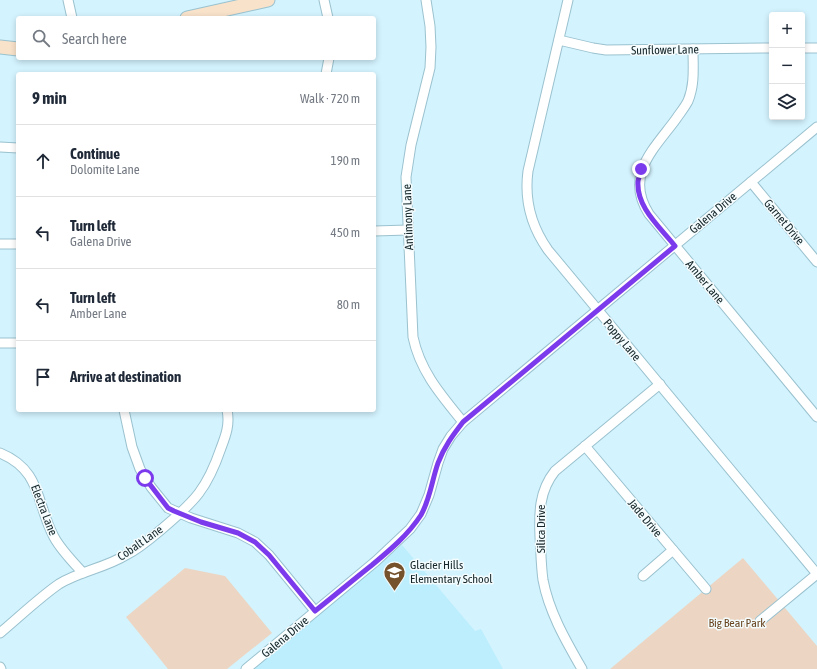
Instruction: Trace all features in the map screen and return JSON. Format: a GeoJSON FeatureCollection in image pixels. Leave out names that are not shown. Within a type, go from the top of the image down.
{"type":"FeatureCollection","features":[{"type":"Feature","properties":{"kind":"main road"},"geometry":{"type":"LineString","coordinates":[[196,16],[268,0]]}},
{"type":"Feature","properties":{"kind":"main road"},"geometry":{"type":"LineString","coordinates":[[0,46],[16,48]]}},
{"type":"Feature","properties":{"kind":"street"},"geometry":{"type":"LineString","coordinates":[[68,0],[72,16]]}},
{"type":"Feature","properties":{"kind":"street"},"geometry":{"type":"LineString","coordinates":[[324,0],[328,16]]}},
{"type":"Feature","properties":{"kind":"street","name":"Antimony Lane"},"geometry":{"type":"LineString","coordinates":[[426,0],[430,26],[431,47],[428,74],[411,145],[406,177],[413,337],[416,351],[433,384],[463,422]]}},
{"type":"Feature","properties":{"kind":"street","name":"Poppy Lane"},"geometry":{"type":"LineString","coordinates":[[568,0],[526,185],[530,214],[540,239],[817,574]]}},
{"type":"Feature","properties":{"kind":"street","name":"Sunflower Lane"},"geometry":{"type":"LineString","coordinates":[[559,40],[606,50],[769,48]]}},
{"type":"Feature","properties":{"kind":"street"},"geometry":{"type":"LineString","coordinates":[[805,48],[817,48]]}},
{"type":"Feature","properties":{"kind":"street","name":"Amber Lane"},"geometry":{"type":"LineString","coordinates":[[693,49],[694,79],[692,91],[687,102],[641,169],[638,181],[642,204],[817,417]]}},
{"type":"Feature","properties":{"kind":"street"},"geometry":{"type":"LineString","coordinates":[[326,72],[329,60]]}},
{"type":"Feature","properties":{"kind":"street","name":"Galena Drive"},"geometry":{"type":"LineString","coordinates":[[246,669],[385,553],[410,529],[421,514],[429,495],[438,463],[444,449],[451,436],[463,422],[817,127]]}},
{"type":"Feature","properties":{"kind":"street"},"geometry":{"type":"LineString","coordinates":[[0,147],[16,148]]}},
{"type":"Feature","properties":{"kind":"street","name":"Garnet Drive"},"geometry":{"type":"LineString","coordinates":[[751,182],[817,262]]}},
{"type":"Feature","properties":{"kind":"street"},"geometry":{"type":"LineString","coordinates":[[376,231],[408,230]]}},
{"type":"Feature","properties":{"kind":"street"},"geometry":{"type":"LineString","coordinates":[[0,244],[16,244]]}},
{"type":"Feature","properties":{"kind":"street"},"geometry":{"type":"LineString","coordinates":[[0,343],[16,343]]}},
{"type":"Feature","properties":{"kind":"street","name":"Silica Drive"},"geometry":{"type":"LineString","coordinates":[[582,669],[559,626],[547,596],[543,581],[539,525],[541,499],[549,479],[560,467],[660,384]]}},
{"type":"Feature","properties":{"kind":"street"},"geometry":{"type":"LineString","coordinates":[[124,412],[136,458],[145,478],[168,508],[201,522],[238,533],[255,542],[269,555],[315,611]]}},
{"type":"Feature","properties":{"kind":"street","name":"Cobalt Lane"},"geometry":{"type":"LineString","coordinates":[[0,633],[59,584],[126,556],[148,540],[192,503],[215,467],[229,425],[227,412]]}},
{"type":"Feature","properties":{"kind":"street","name":"Jade Drive"},"geometry":{"type":"LineString","coordinates":[[585,446],[706,589]]}},
{"type":"Feature","properties":{"kind":"street","name":"Electra Lane"},"geometry":{"type":"LineString","coordinates":[[0,453],[17,462],[26,470],[32,480],[55,539],[83,573]]}},
{"type":"Feature","properties":{"kind":"street"},"geometry":{"type":"LineString","coordinates":[[643,576],[673,550]]}},
{"type":"Feature","properties":{"kind":"street"},"geometry":{"type":"LineString","coordinates":[[760,621],[817,574]]}},
{"type":"Feature","properties":{"kind":"shaded area","name":"Glacier Hills Elementary School"},"geometry":{"type":"Polygon","coordinates":[[[402,545],[475,631],[481,629],[503,669],[254,669],[402,545]]]}},
{"type":"Feature","properties":{"kind":"green space","name":"Big Bear Park"},"geometry":{"type":"Polygon","coordinates":[[[743,558],[817,646],[817,669],[610,669],[743,558]]]}},
{"type":"Feature","properties":{"kind":"green space"},"geometry":{"type":"Polygon","coordinates":[[[185,568],[225,576],[272,633],[227,669],[168,669],[126,617],[185,568]]]}},
{"type":"Feature","properties":{"kind":"place","name":"Glacier Hills Elementary School"},"geometry":{"type":"Point","coordinates":[394,592]}},
{"type":"Feature","properties":{"kind":"route"},"geometry":{"type":"LineString","coordinates":[[145,478],[168,508],[201,522],[238,533],[255,542],[269,555],[315,611],[398,542],[410,529],[421,514],[429,495],[438,463],[444,449],[451,436],[463,422],[675,246],[642,204],[638,181],[641,169]]}}]}
